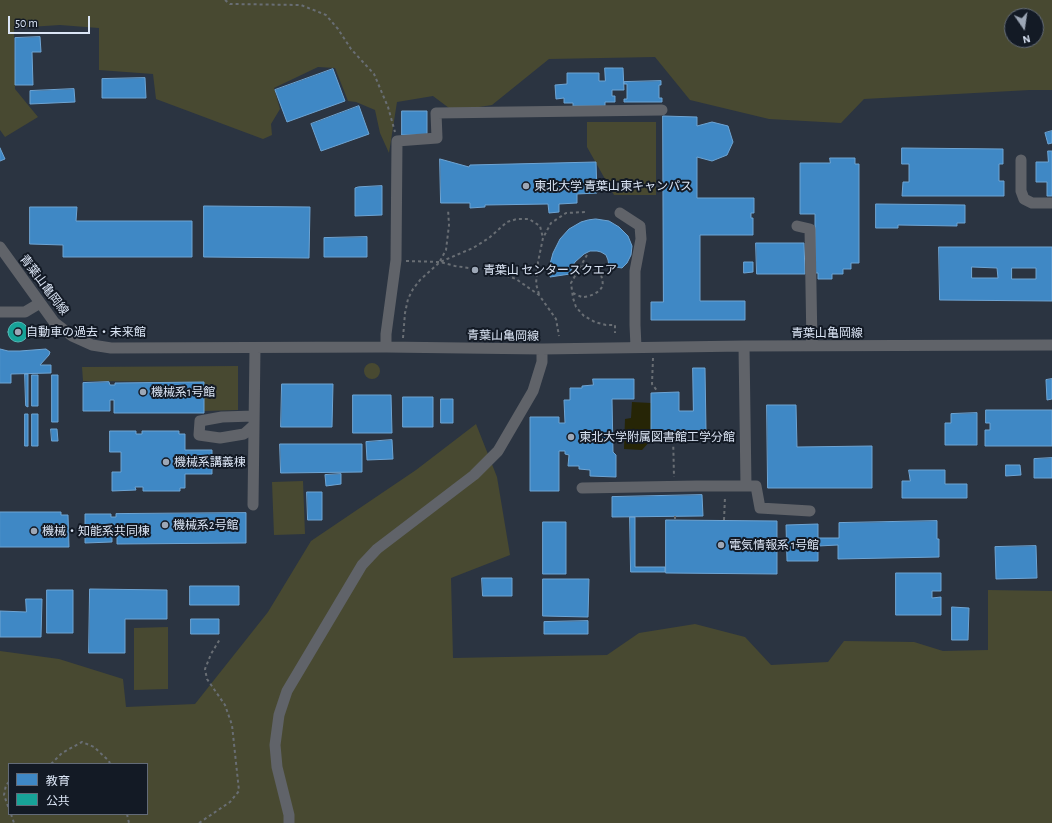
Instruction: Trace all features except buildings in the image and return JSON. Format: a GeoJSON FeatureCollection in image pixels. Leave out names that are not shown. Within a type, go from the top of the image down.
{"type":"FeatureCollection","features":[{"type":"Feature","properties":{"kind":"street"},"geometry":{"type":"LineString","coordinates":[[386,347],[386,334],[396,260],[397,141],[437,138],[436,113],[662,110]]}},
{"type":"Feature","properties":{"kind":"street"},"geometry":{"type":"LineString","coordinates":[[1021,160],[1021,191],[1024,199],[1032,203],[1052,203]]}},
{"type":"Feature","properties":{"kind":"street"},"geometry":{"type":"LineString","coordinates":[[620,213],[640,226],[641,238],[635,271],[634,324],[636,347]]}},
{"type":"Feature","properties":{"kind":"street"},"geometry":{"type":"LineString","coordinates":[[797,226],[810,229],[812,346]]}},
{"type":"Feature","properties":{"kind":"street","name":"青葉山亀岡線"},"geometry":{"type":"LineString","coordinates":[[0,247],[54,322],[72,336],[92,345],[111,348],[386,347],[542,349],[744,346],[1052,345]]}},
{"type":"Feature","properties":{"kind":"street"},"geometry":{"type":"LineString","coordinates":[[0,312],[25,312],[40,303]]}},
{"type":"Feature","properties":{"kind":"street"},"geometry":{"type":"LineString","coordinates":[[744,346],[746,486]]}},
{"type":"Feature","properties":{"kind":"street"},"geometry":{"type":"LineString","coordinates":[[253,505],[255,348]]}},
{"type":"Feature","properties":{"kind":"street"},"geometry":{"type":"LineString","coordinates":[[289,823],[289,815],[277,767],[275,745],[279,715],[287,691],[362,566],[377,549],[474,475],[498,451],[533,391],[542,362],[542,349]]}},
{"type":"Feature","properties":{"kind":"street"},"geometry":{"type":"LineString","coordinates":[[582,488],[756,486],[760,508],[810,511]]}},
{"type":"Feature","properties":{"kind":"path"},"geometry":{"type":"LineString","coordinates":[[226,0],[230,4],[301,5],[326,15],[338,28],[351,49],[374,74],[388,107],[397,141]]}},
{"type":"Feature","properties":{"kind":"path"},"geometry":{"type":"LineString","coordinates":[[440,262],[446,250],[449,225],[448,209]]}},
{"type":"Feature","properties":{"kind":"path"},"geometry":{"type":"LineString","coordinates":[[559,336],[556,319],[539,295],[536,284],[538,262],[543,238],[551,223],[566,213],[586,212]]}},
{"type":"Feature","properties":{"kind":"path"},"geometry":{"type":"LineString","coordinates":[[403,335],[404,313],[413,289],[420,280],[440,262],[473,248],[489,238],[507,222],[517,219],[529,219],[540,226],[543,238]]}},
{"type":"Feature","properties":{"kind":"path"},"geometry":{"type":"LineString","coordinates":[[587,255],[571,283],[576,307],[584,316],[595,322],[606,325],[614,325],[615,333]]}},
{"type":"Feature","properties":{"kind":"path"},"geometry":{"type":"LineString","coordinates":[[402,260],[440,262],[455,266],[497,272],[516,280],[539,295]]}},
{"type":"Feature","properties":{"kind":"path"},"geometry":{"type":"LineString","coordinates":[[572,292],[581,297],[592,295],[602,287],[603,281],[600,271],[592,265],[585,265],[579,268]]}},
{"type":"Feature","properties":{"kind":"path"},"geometry":{"type":"LineString","coordinates":[[653,347],[652,384],[658,392]]}},
{"type":"Feature","properties":{"kind":"path"},"geometry":{"type":"LineString","coordinates":[[658,431],[658,434],[674,434],[674,486]]}},
{"type":"Feature","properties":{"kind":"path"},"geometry":{"type":"LineString","coordinates":[[724,520],[725,486]]}},
{"type":"Feature","properties":{"kind":"path"},"geometry":{"type":"LineString","coordinates":[[199,823],[230,802],[239,791],[232,725],[225,705],[207,679],[205,669],[211,654],[220,639]]}},
{"type":"Feature","properties":{"kind":"path"},"geometry":{"type":"LineString","coordinates":[[52,763],[62,753],[82,742],[94,747],[110,763]]}},
{"type":"Feature","properties":{"kind":"path"},"geometry":{"type":"LineString","coordinates":[[8,783],[6,785],[4,795],[8,806]]}},
{"type":"Feature","properties":{"kind":"green space"},"geometry":{"type":"Polygon","coordinates":[[[0,0],[1052,0],[1052,90],[864,99],[841,123],[769,119],[690,100],[655,57],[549,59],[492,105],[453,111],[433,96],[397,102],[389,153],[380,133],[375,110],[356,102],[348,101],[335,68],[318,67],[274,88],[280,109],[271,124],[272,135],[263,139],[156,99],[153,74],[99,70],[99,28],[60,25],[14,28],[15,89],[38,117],[5,137],[0,130],[0,0]]]}},
{"type":"Feature","properties":{"kind":"green space"},"geometry":{"type":"Polygon","coordinates":[[[587,122],[656,122],[656,195],[614,195],[587,147],[587,122]]]}},
{"type":"Feature","properties":{"kind":"green space"},"geometry":{"type":"Polygon","coordinates":[[[372,363],[379,368],[380,371],[375,378],[372,379],[365,374],[364,371],[369,364],[372,363]]]}},
{"type":"Feature","properties":{"kind":"green space"},"geometry":{"type":"Polygon","coordinates":[[[238,366],[238,410],[204,411],[203,382],[83,381],[82,367],[238,366]]]}},
{"type":"Feature","properties":{"kind":"green space"},"geometry":{"type":"Polygon","coordinates":[[[476,424],[497,477],[510,555],[451,578],[453,658],[607,655],[639,633],[695,624],[745,637],[771,665],[828,662],[844,641],[914,642],[943,651],[988,650],[988,590],[1052,591],[1052,823],[0,823],[0,651],[59,659],[123,679],[126,707],[195,704],[268,612],[311,541],[416,470],[476,424]]]}},
{"type":"Feature","properties":{"kind":"green space"},"geometry":{"type":"Polygon","coordinates":[[[303,481],[305,534],[274,535],[272,482],[303,481]]]}},
{"type":"Feature","properties":{"kind":"green space"},"geometry":{"type":"Polygon","coordinates":[[[168,627],[168,689],[134,690],[134,628],[168,627]]]}},
{"type":"Feature","properties":{"kind":"shaded area"},"geometry":{"type":"Polygon","coordinates":[[[632,402],[651,403],[651,440],[642,450],[624,449],[625,419],[631,418],[632,402]]]}},
{"type":"Feature","properties":{"kind":"place","name":"東北大学 青葉山東キャンパス"},"geometry":{"type":"Point","coordinates":[526,186]}},
{"type":"Feature","properties":{"kind":"place","name":"青葉山 センタースクエア"},"geometry":{"type":"Point","coordinates":[475,270]}},
{"type":"Feature","properties":{"kind":"place","name":"自動車の過去・未来館"},"geometry":{"type":"Point","coordinates":[18,332]}},
{"type":"Feature","properties":{"kind":"place","name":"機械系1号館"},"geometry":{"type":"Point","coordinates":[143,392]}},
{"type":"Feature","properties":{"kind":"place","name":"東北大学附属図書館工学分館"},"geometry":{"type":"Point","coordinates":[571,437]}},
{"type":"Feature","properties":{"kind":"place","name":"機械系講義棟"},"geometry":{"type":"Point","coordinates":[166,462]}},
{"type":"Feature","properties":{"kind":"place","name":"機械系2号館"},"geometry":{"type":"Point","coordinates":[165,525]}},
{"type":"Feature","properties":{"kind":"place","name":"機械・知能系共同棟"},"geometry":{"type":"Point","coordinates":[34,531]}},
{"type":"Feature","properties":{"kind":"place","name":"電気情報系 1号館"},"geometry":{"type":"Point","coordinates":[721,545]}}]}
